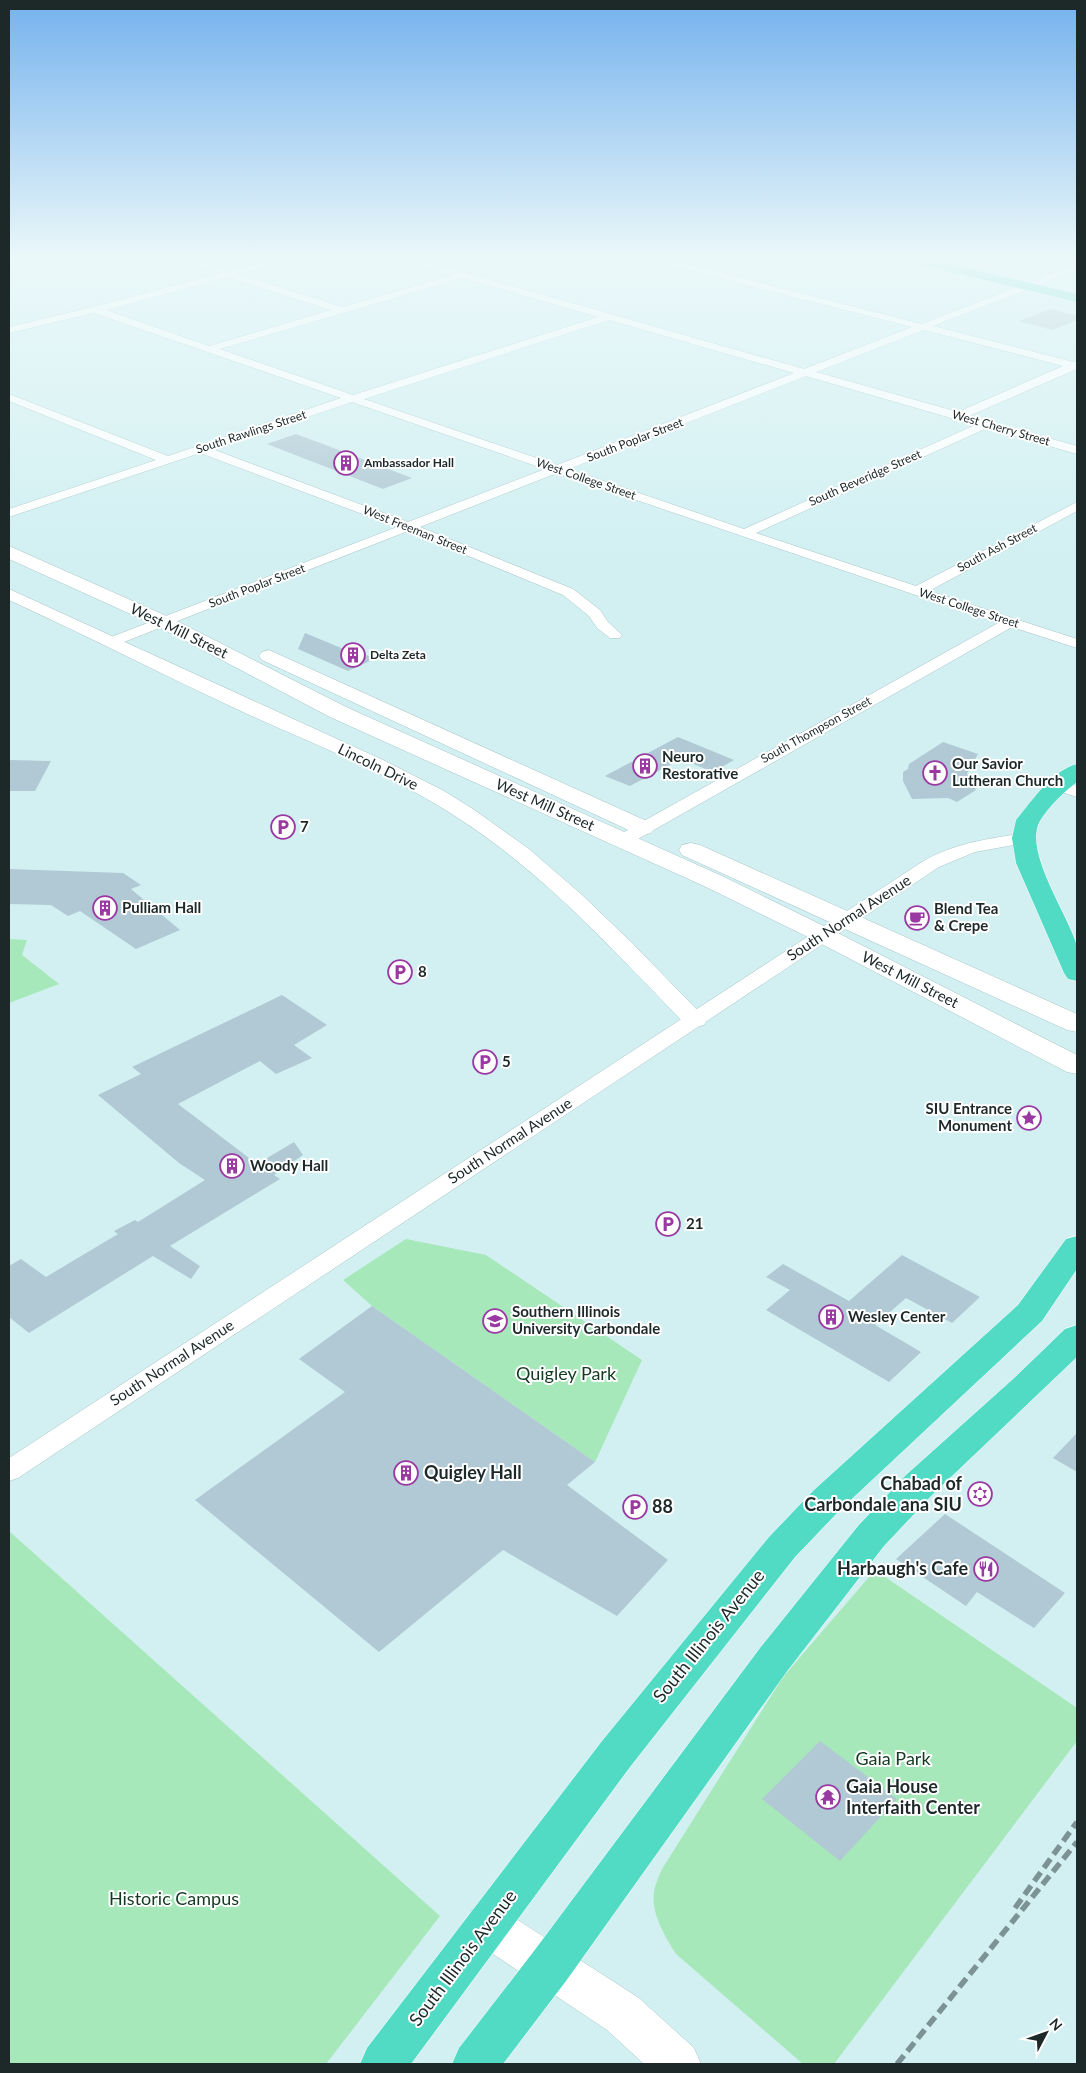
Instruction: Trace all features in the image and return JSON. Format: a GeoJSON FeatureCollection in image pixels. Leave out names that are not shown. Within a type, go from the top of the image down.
{"type":"FeatureCollection","features":[{"type":"Feature","properties":{"kind":"highway"},"geometry":{"type":"LineString","coordinates":[[1077,771],[1068,788],[1028,820],[1024,838],[1028,863],[1077,973]]}},
{"type":"Feature","properties":{"kind":"highway","name":"South Illinois Avenue"},"geometry":{"type":"LineString","coordinates":[[383,2064],[616,1754],[782,1547],[827,1500],[1030,1313],[1077,1246]]}},
{"type":"Feature","properties":{"kind":"highway"},"geometry":{"type":"LineString","coordinates":[[474,2064],[550,1966],[774,1659],[871,1536],[919,1485],[1024,1390],[1077,1337]]}},
{"type":"Feature","properties":{"kind":"main road","name":"West Mill Street"},"geometry":{"type":"LineString","coordinates":[[9,538],[165,610],[174,618],[338,712],[623,840],[1077,1024]]}},
{"type":"Feature","properties":{"kind":"main road","name":"West Mill Street"},"geometry":{"type":"LineString","coordinates":[[9,552],[174,618],[329,685],[644,828],[834,927],[1077,1066]]}},
{"type":"Feature","properties":{"kind":"main road"},"geometry":{"type":"LineString","coordinates":[[487,1925],[623,2014],[678,2064]]}},
{"type":"Feature","properties":{"kind":"street","name":"West College Street"},"geometry":{"type":"LineString","coordinates":[[228,356],[745,533],[1077,644]]}},
{"type":"Feature","properties":{"kind":"street","name":"South Rawlings Street"},"geometry":{"type":"LineString","coordinates":[[9,513],[487,356]]}},
{"type":"Feature","properties":{"kind":"street","name":"West Cherry Street"},"geometry":{"type":"LineString","coordinates":[[745,356],[1077,450]]}},
{"type":"Feature","properties":{"kind":"street","name":"South Poplar Street"},"geometry":{"type":"LineString","coordinates":[[111,642],[851,356]]}},
{"type":"Feature","properties":{"kind":"street"},"geometry":{"type":"LineString","coordinates":[[1038,356],[1076,365]]}},
{"type":"Feature","properties":{"kind":"street"},"geometry":{"type":"LineString","coordinates":[[959,416],[1076,365]]}},
{"type":"Feature","properties":{"kind":"street"},"geometry":{"type":"LineString","coordinates":[[9,397],[166,460]]}},
{"type":"Feature","properties":{"kind":"street","name":"South Beveridge Street"},"geometry":{"type":"LineString","coordinates":[[745,533],[986,424]]}},
{"type":"Feature","properties":{"kind":"street","name":"West Freeman Street"},"geometry":{"type":"LineString","coordinates":[[200,449],[410,527],[512,571],[568,592],[595,613],[602,625],[615,634]]}},
{"type":"Feature","properties":{"kind":"street","name":"South Ash Street"},"geometry":{"type":"LineString","coordinates":[[918,591],[1077,506]]}},
{"type":"Feature","properties":{"kind":"street","name":"Lincoln Drive"},"geometry":{"type":"LineString","coordinates":[[9,594],[248,707],[388,770],[441,799],[493,832],[526,857],[593,918],[695,1020]]}},
{"type":"Feature","properties":{"kind":"street","name":"South Thompson Street"},"geometry":{"type":"LineString","coordinates":[[623,840],[1010,622]]}},
{"type":"Feature","properties":{"kind":"street","name":"South Normal Avenue"},"geometry":{"type":"LineString","coordinates":[[9,1471],[940,859],[961,850],[1024,838]]}},
{"type":"Feature","properties":{"kind":"green space"},"geometry":{"type":"Polygon","coordinates":[[[9,939],[27,940],[22,955],[59,984],[9,1003],[9,939]]]}},
{"type":"Feature","properties":{"kind":"green space","name":"Quigley Park"},"geometry":{"type":"Polygon","coordinates":[[[406,1239],[486,1255],[642,1360],[595,1462],[372,1306],[343,1280],[406,1239]]]}},
{"type":"Feature","properties":{"kind":"green space","name":"Historic Campus"},"geometry":{"type":"Polygon","coordinates":[[[9,1531],[440,1916],[326,2064],[9,2064],[9,1531]]]}},
{"type":"Feature","properties":{"kind":"green space","name":"Gaia Park"},"geometry":{"type":"Polygon","coordinates":[[[875,1570],[1077,1708],[1077,1741],[834,2064],[803,2064],[676,1954],[663,1932],[657,1917],[654,1892],[662,1869],[783,1677],[875,1570]]]}},
{"type":"Feature","properties":{"kind":"building","name":"Ambassador Hall"},"geometry":{"type":"Polygon","coordinates":[[[296,434],[412,478],[383,489],[267,444],[296,434]]]}},
{"type":"Feature","properties":{"kind":"building"},"geometry":{"type":"Polygon","coordinates":[[[305,633],[346,650],[350,648],[373,658],[348,671],[298,649],[305,633]]]}},
{"type":"Feature","properties":{"kind":"building","name":"Neuro Restorative"},"geometry":{"type":"Polygon","coordinates":[[[678,737],[734,760],[713,772],[681,759],[630,786],[605,776],[678,737]]]}},
{"type":"Feature","properties":{"kind":"building","name":"Our Savior Lutheran Church"},"geometry":{"type":"Polygon","coordinates":[[[943,742],[978,754],[967,774],[976,790],[957,802],[948,798],[912,799],[903,781],[903,772],[908,769],[909,764],[943,742]]]}},
{"type":"Feature","properties":{"kind":"building"},"geometry":{"type":"Polygon","coordinates":[[[9,760],[51,761],[35,791],[9,791],[9,760]]]}},
{"type":"Feature","properties":{"kind":"building","name":"Pulliam Hall"},"geometry":{"type":"Polygon","coordinates":[[[9,869],[123,873],[141,885],[131,889],[180,930],[136,949],[80,911],[68,916],[51,905],[9,904],[9,869]]]}},
{"type":"Feature","properties":{"kind":"building","name":"Woody Hall"},"geometry":{"type":"Polygon","coordinates":[[[282,995],[327,1025],[294,1045],[312,1058],[276,1074],[260,1061],[178,1104],[257,1164],[294,1142],[303,1155],[274,1175],[280,1179],[170,1246],[200,1266],[191,1279],[153,1256],[29,1333],[9,1317],[9,1266],[21,1259],[46,1277],[118,1234],[114,1231],[135,1220],[138,1222],[205,1180],[179,1163],[98,1095],[141,1074],[132,1067],[282,995]]]}},
{"type":"Feature","properties":{"kind":"building","name":"Wesley Center"},"geometry":{"type":"Polygon","coordinates":[[[902,1255],[980,1297],[952,1323],[906,1298],[875,1325],[921,1352],[889,1382],[766,1310],[790,1290],[766,1277],[783,1264],[849,1301],[902,1255]]]}},
{"type":"Feature","properties":{"kind":"building","name":"Quigley Hall"},"geometry":{"type":"Polygon","coordinates":[[[372,1306],[595,1462],[567,1485],[668,1560],[617,1616],[503,1550],[379,1652],[195,1500],[345,1392],[299,1359],[372,1306]]]}},
{"type":"Feature","properties":{"kind":"building"},"geometry":{"type":"Polygon","coordinates":[[[1077,1433],[1077,1472],[1053,1458],[1077,1433]]]}},
{"type":"Feature","properties":{"kind":"building","name":"Harbaugh's Cafe"},"geometry":{"type":"Polygon","coordinates":[[[945,1514],[1065,1593],[1034,1628],[977,1592],[966,1606],[896,1559],[945,1514]]]}},
{"type":"Feature","properties":{"kind":"building","name":"Gaia House Interfaith Center"},"geometry":{"type":"Polygon","coordinates":[[[820,1741],[897,1799],[840,1861],[762,1799],[820,1741]]]}},
{"type":"Feature","properties":{"kind":"railway"},"geometry":{"type":"LineString","coordinates":[[1015,1908],[1077,1822]]}},
{"type":"Feature","properties":{"kind":"railway"},"geometry":{"type":"LineString","coordinates":[[897,2064],[1077,1842]]}},
{"type":"Feature","properties":{"kind":"place","name":"Ambassador Hall"},"geometry":{"type":"Point","coordinates":[346,463]}},
{"type":"Feature","properties":{"kind":"place","name":"Delta Zeta"},"geometry":{"type":"Point","coordinates":[353,655]}},
{"type":"Feature","properties":{"kind":"place","name":"Neuro Restorative"},"geometry":{"type":"Point","coordinates":[645,766]}},
{"type":"Feature","properties":{"kind":"place","name":"Our Savior Lutheran Church"},"geometry":{"type":"Point","coordinates":[935,773]}},
{"type":"Feature","properties":{"kind":"place","name":"7"},"geometry":{"type":"Point","coordinates":[283,827]}},
{"type":"Feature","properties":{"kind":"place","name":"Pulliam Hall"},"geometry":{"type":"Point","coordinates":[105,908]}},
{"type":"Feature","properties":{"kind":"place","name":"Blend Tea & Crepe"},"geometry":{"type":"Point","coordinates":[917,918]}},
{"type":"Feature","properties":{"kind":"place","name":"8"},"geometry":{"type":"Point","coordinates":[400,972]}},
{"type":"Feature","properties":{"kind":"place","name":"5"},"geometry":{"type":"Point","coordinates":[485,1062]}},
{"type":"Feature","properties":{"kind":"place","name":"SIU Entrance Monument"},"geometry":{"type":"Point","coordinates":[1029,1118]}},
{"type":"Feature","properties":{"kind":"place","name":"Woody Hall"},"geometry":{"type":"Point","coordinates":[232,1166]}},
{"type":"Feature","properties":{"kind":"place","name":"21"},"geometry":{"type":"Point","coordinates":[668,1224]}},
{"type":"Feature","properties":{"kind":"place","name":"Wesley Center"},"geometry":{"type":"Point","coordinates":[831,1317]}},
{"type":"Feature","properties":{"kind":"place","name":"Southern Illinois University Carbondale"},"geometry":{"type":"Point","coordinates":[495,1321]}},
{"type":"Feature","properties":{"kind":"place","name":"Quigley Hall"},"geometry":{"type":"Point","coordinates":[406,1473]}},
{"type":"Feature","properties":{"kind":"place","name":"Chabad of Carbondale ana SIU"},"geometry":{"type":"Point","coordinates":[980,1494]}},
{"type":"Feature","properties":{"kind":"place","name":"88"},"geometry":{"type":"Point","coordinates":[635,1507]}},
{"type":"Feature","properties":{"kind":"place","name":"Harbaugh's Cafe"},"geometry":{"type":"Point","coordinates":[986,1569]}},
{"type":"Feature","properties":{"kind":"place","name":"Gaia House Interfaith Center"},"geometry":{"type":"Point","coordinates":[828,1797]}}]}
